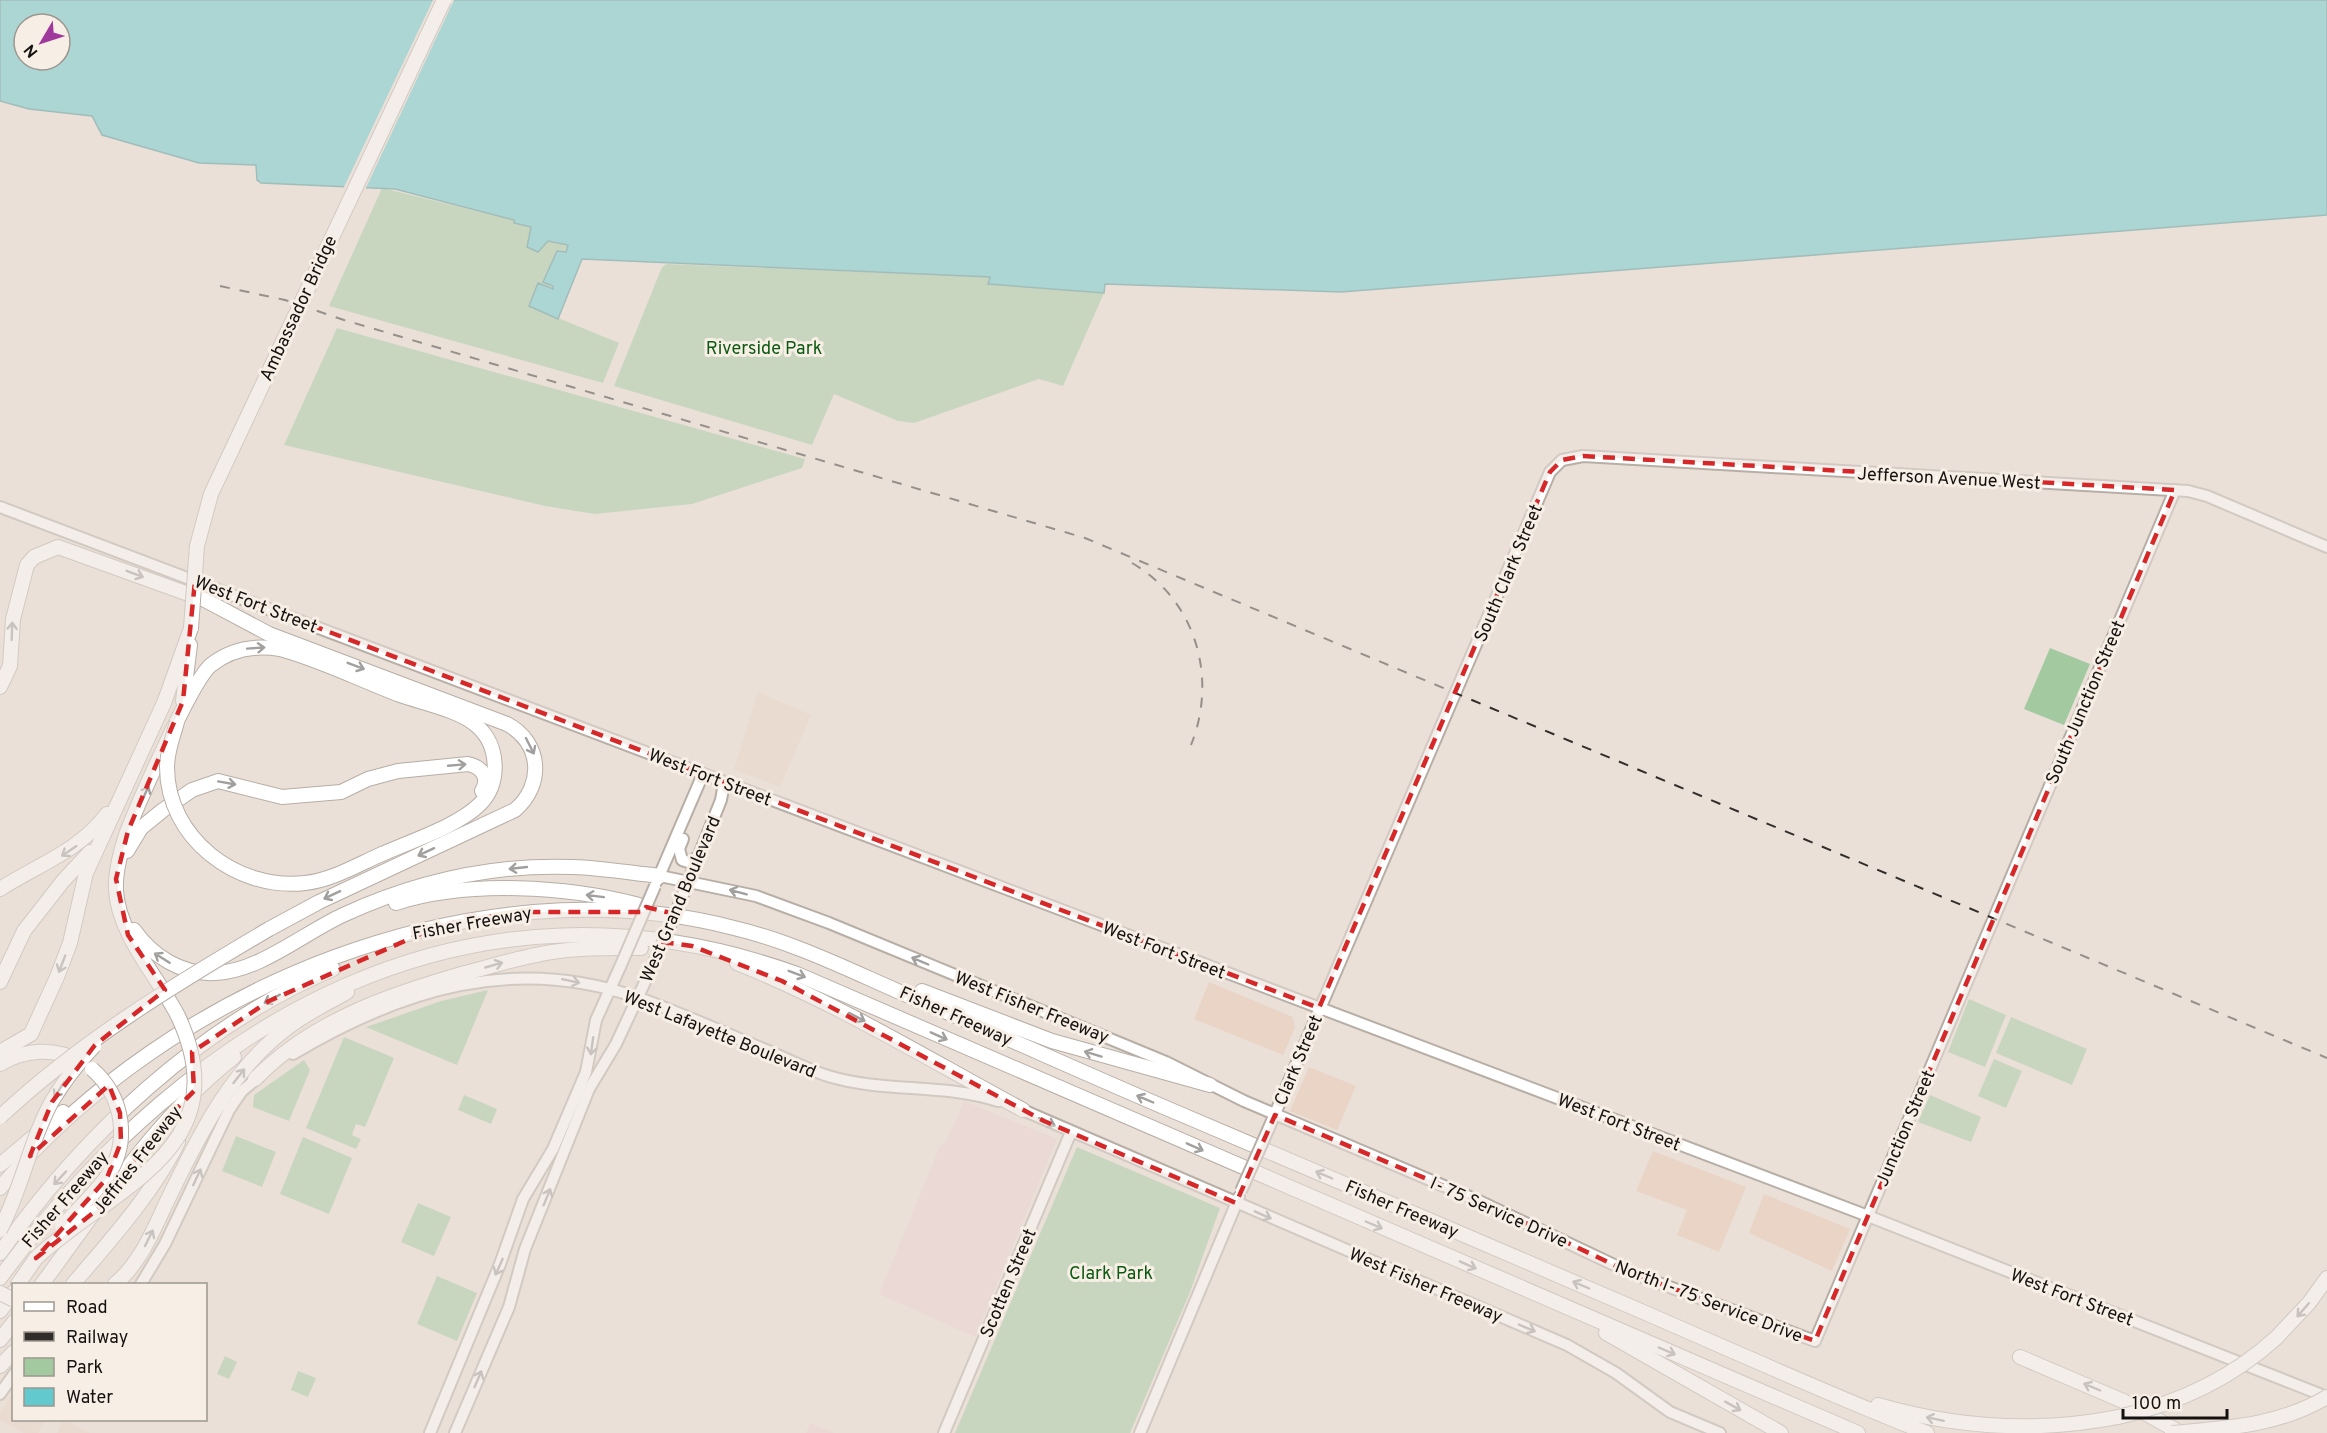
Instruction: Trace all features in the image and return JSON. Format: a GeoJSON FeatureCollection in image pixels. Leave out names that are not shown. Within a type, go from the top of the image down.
{"type":"FeatureCollection","features":[{"type":"Feature","properties":{"kind":"highway","name":"Ambassador Bridge"},"geometry":{"type":"LineString","coordinates":[[191,628],[197,546],[211,494],[444,0]]}},
{"type":"Feature","properties":{"kind":"highway"},"geometry":{"type":"LineString","coordinates":[[0,687],[10,666],[13,619],[29,562],[54,547],[80,553],[204,600],[270,634],[507,724],[523,735],[532,749],[536,767],[531,791],[509,814],[296,914],[127,1016],[74,1053],[0,1117]]}},
{"type":"Feature","properties":{"kind":"highway"},"geometry":{"type":"LineString","coordinates":[[117,869],[141,828],[192,790],[218,781],[282,797],[341,792],[368,779],[412,768],[468,764],[477,767],[483,773],[485,787],[470,804],[335,875],[303,883],[258,880],[224,866],[192,836],[174,806],[167,767],[183,701],[191,628]]}},
{"type":"Feature","properties":{"kind":"highway"},"geometry":{"type":"LineString","coordinates":[[0,1052],[26,1039],[32,1032],[66,954],[86,873],[164,703],[191,628]]}},
{"type":"Feature","properties":{"kind":"highway"},"geometry":{"type":"LineString","coordinates":[[74,1283],[142,1198],[169,1159],[182,1132],[192,1099],[194,1076],[189,1044],[178,1016],[159,981],[128,934],[116,891],[117,869],[128,831],[201,676],[211,665],[225,656],[254,647],[271,647],[291,652],[470,721],[485,735],[492,749],[495,767],[493,783],[484,800],[463,817],[380,850]]}},
{"type":"Feature","properties":{"kind":"highway"},"geometry":{"type":"LineString","coordinates":[[0,889],[59,858],[81,843],[95,829],[122,793]]}},
{"type":"Feature","properties":{"kind":"highway"},"geometry":{"type":"LineString","coordinates":[[0,982],[20,938],[52,895],[104,834]]}},
{"type":"Feature","properties":{"kind":"highway"},"geometry":{"type":"LineString","coordinates":[[120,910],[153,951],[168,962],[195,972],[234,971],[295,942],[342,916],[380,900],[459,877],[547,867],[657,881]]}},
{"type":"Feature","properties":{"kind":"highway"},"geometry":{"type":"LineString","coordinates":[[295,942],[400,902],[442,893],[477,890],[591,895],[693,918]]}},
{"type":"Feature","properties":{"kind":"highway","name":"Fisher Freeway"},"geometry":{"type":"LineString","coordinates":[[0,1188],[82,1106],[127,1070],[234,1004],[298,973],[372,945],[441,925],[503,914],[566,909],[631,910],[693,918],[755,933],[848,969],[1113,1086],[1927,1433]]}},
{"type":"Feature","properties":{"kind":"highway"},"geometry":{"type":"LineString","coordinates":[[0,1253],[36,1205],[106,1129],[153,1084],[202,1044],[255,1008],[309,979],[441,925]]}},
{"type":"Feature","properties":{"kind":"highway","name":"Fisher Freeway"},"geometry":{"type":"LineString","coordinates":[[0,1278],[42,1223],[121,1137],[224,1053],[302,1004],[359,979],[407,963],[470,947],[535,937],[616,937],[691,946],[750,958],[797,974],[1858,1433]]}},
{"type":"Feature","properties":{"kind":"highway"},"geometry":{"type":"LineString","coordinates":[[255,1079],[291,1048],[338,1018],[423,986],[546,952],[691,946],[816,997],[1023,1110]]}},
{"type":"Feature","properties":{"kind":"highway"},"geometry":{"type":"LineString","coordinates":[[116,1283],[140,1256],[206,1124],[221,1098],[248,1064],[269,1043],[310,1012],[407,963]]}},
{"type":"Feature","properties":{"kind":"highway"},"geometry":{"type":"LineString","coordinates":[[848,969],[918,990],[1052,1041],[1210,1085]]}},
{"type":"Feature","properties":{"kind":"highway","name":"Jeffries Freeway"},"geometry":{"type":"LineString","coordinates":[[43,1283],[166,1119],[204,1080],[302,1004]]}},
{"type":"Feature","properties":{"kind":"highway"},"geometry":{"type":"LineString","coordinates":[[0,1230],[14,1201],[52,1102],[86,1055],[127,1016]]}},
{"type":"Feature","properties":{"kind":"highway"},"geometry":{"type":"LineString","coordinates":[[0,1165],[123,1064],[166,1044]]}},
{"type":"Feature","properties":{"kind":"highway"},"geometry":{"type":"LineString","coordinates":[[0,1064],[29,1053],[48,1052],[66,1055],[92,1069],[111,1091],[120,1113],[122,1134],[117,1157],[101,1184],[36,1258],[19,1283]]}},
{"type":"Feature","properties":{"kind":"highway"},"geometry":{"type":"LineString","coordinates":[[36,1258],[68,1230],[152,1171],[182,1132]]}},
{"type":"Feature","properties":{"kind":"highway"},"geometry":{"type":"LineString","coordinates":[[1814,1386],[1913,1415],[1973,1426],[2047,1428],[2118,1417],[2150,1409],[2206,1386],[2240,1366],[2276,1338],[2309,1303],[2327,1278]]}},
{"type":"Feature","properties":{"kind":"highway"},"geometry":{"type":"LineString","coordinates":[[0,1311],[12,1295]]}},
{"type":"Feature","properties":{"kind":"highway"},"geometry":{"type":"LineString","coordinates":[[1555,1303],[1781,1433]]}},
{"type":"Feature","properties":{"kind":"highway"},"geometry":{"type":"LineString","coordinates":[[0,1340],[12,1325]]}},
{"type":"Feature","properties":{"kind":"highway"},"geometry":{"type":"LineString","coordinates":[[0,1366],[12,1354]]}},
{"type":"Feature","properties":{"kind":"highway"},"geometry":{"type":"LineString","coordinates":[[2020,1357],[2123,1401],[2181,1433]]}},
{"type":"Feature","properties":{"kind":"highway"},"geometry":{"type":"LineString","coordinates":[[2172,1433],[2269,1422],[2302,1411],[2327,1397]]}},
{"type":"Feature","properties":{"kind":"street","name":"Jefferson Avenue West"},"geometry":{"type":"LineString","coordinates":[[1562,460],[1583,456],[2175,490],[2206,496],[2327,547]]}},
{"type":"Feature","properties":{"kind":"street","name":"South Clark Street"},"geometry":{"type":"LineString","coordinates":[[1459,689],[1550,472],[1562,460]]}},
{"type":"Feature","properties":{"kind":"street","name":"South Junction Street"},"geometry":{"type":"LineString","coordinates":[[1996,914],[2175,490]]}},
{"type":"Feature","properties":{"kind":"street","name":"West Fort Street"},"geometry":{"type":"LineString","coordinates":[[0,507],[1868,1216],[2327,1397]]}},
{"type":"Feature","properties":{"kind":"street","name":"Clark Street"},"geometry":{"type":"LineString","coordinates":[[1140,1433],[1319,1008],[1459,689]]}},
{"type":"Feature","properties":{"kind":"street","name":"West Grand Boulevard"},"geometry":{"type":"LineString","coordinates":[[455,1433],[509,1307],[525,1249],[586,1072],[596,1020],[703,774]]}},
{"type":"Feature","properties":{"kind":"street","name":"West Grand Boulevard"},"geometry":{"type":"LineString","coordinates":[[430,1433],[501,1264],[523,1199],[563,1140],[594,1077],[616,1044],[689,881],[721,800],[724,783]]}},
{"type":"Feature","properties":{"kind":"street"},"geometry":{"type":"LineString","coordinates":[[696,792],[693,814],[679,852],[680,858],[686,862],[698,857]]}},
{"type":"Feature","properties":{"kind":"street","name":"West Fisher Freeway"},"geometry":{"type":"LineString","coordinates":[[657,881],[689,881],[756,897],[813,917],[1166,1062],[1275,1115],[1395,1167]]}},
{"type":"Feature","properties":{"kind":"street","name":"Junction Street"},"geometry":{"type":"LineString","coordinates":[[1815,1341],[1996,914]]}},
{"type":"Feature","properties":{"kind":"street","name":"West Lafayette Boulevard"},"geometry":{"type":"LineString","coordinates":[[142,1283],[165,1244],[222,1123],[236,1099],[255,1079],[291,1055],[339,1028],[418,997],[487,980],[518,977],[556,978],[610,990],[638,998],[825,1075],[874,1086],[941,1089],[978,1096],[1023,1110]]}},
{"type":"Feature","properties":{"kind":"street","name":"West Fisher Freeway"},"geometry":{"type":"LineString","coordinates":[[1023,1110],[1567,1345],[1616,1373],[1670,1412],[1720,1433]]}},
{"type":"Feature","properties":{"kind":"street","name":"Scotten Street"},"geometry":{"type":"LineString","coordinates":[[944,1433],[1071,1132]]}},
{"type":"Feature","properties":{"kind":"street","name":"I- 75 Service Drive"},"geometry":{"type":"LineString","coordinates":[[1395,1167],[1478,1200],[1603,1260]]}},
{"type":"Feature","properties":{"kind":"street","name":"North I- 75 Service Drive"},"geometry":{"type":"LineString","coordinates":[[1603,1260],[1672,1289],[1815,1341]]}},
{"type":"Feature","properties":{"kind":"street"},"geometry":{"type":"LineString","coordinates":[[3,1390],[12,1377]]}},
{"type":"Feature","properties":{"kind":"highlighted area"},"geometry":{"type":"Polygon","coordinates":[[[1583,456],[2175,490],[1815,1341],[1629,1272],[1477,1200],[1275,1115],[1236,1203],[1044,1121],[782,981],[692,946],[663,942],[675,914],[646,907],[644,912],[519,912],[441,925],[269,1001],[192,1052],[194,1091],[166,1119],[98,1209],[36,1258],[107,1178],[121,1142],[120,1113],[109,1085],[30,1156],[52,1102],[95,1045],[165,990],[128,935],[116,879],[128,831],[183,701],[195,581],[1319,1008],[1550,472],[1562,460],[1583,456]]]}},
{"type":"Feature","properties":{"kind":"shaded area"},"geometry":{"type":"Polygon","coordinates":[[[758,692],[811,715],[780,787],[734,769],[758,692]]]}},
{"type":"Feature","properties":{"kind":"shaded area"},"geometry":{"type":"Polygon","coordinates":[[[1209,982],[1293,1017],[1295,1028],[1283,1055],[1194,1019],[1209,982]]]}},
{"type":"Feature","properties":{"kind":"shaded area"},"geometry":{"type":"Polygon","coordinates":[[[1309,1067],[1356,1086],[1337,1130],[1290,1111],[1309,1067]]]}},
{"type":"Feature","properties":{"kind":"shaded area"},"geometry":{"type":"Polygon","coordinates":[[[964,1101],[1057,1139],[975,1337],[879,1294],[940,1146],[947,1140],[964,1101]]]}},
{"type":"Feature","properties":{"kind":"shaded area"},"geometry":{"type":"Polygon","coordinates":[[[1653,1151],[1746,1187],[1719,1252],[1677,1235],[1687,1210],[1636,1191],[1653,1151]]]}},
{"type":"Feature","properties":{"kind":"shaded area"},"geometry":{"type":"Polygon","coordinates":[[[1764,1194],[1850,1229],[1832,1271],[1749,1233],[1764,1194]]]}},
{"type":"Feature","properties":{"kind":"shaded area"},"geometry":{"type":"Polygon","coordinates":[[[12,1395],[12,1421],[44,1421],[38,1433],[24,1433],[0,1420],[0,1413],[12,1395]]]}},
{"type":"Feature","properties":{"kind":"shaded area"},"geometry":{"type":"Polygon","coordinates":[[[63,1421],[67,1421],[90,1433],[57,1433],[63,1421]]]}},
{"type":"Feature","properties":{"kind":"shaded area"},"geometry":{"type":"Polygon","coordinates":[[[810,1423],[834,1433],[806,1433],[810,1423]]]}},
{"type":"Feature","properties":{"kind":"green space"},"geometry":{"type":"Polygon","coordinates":[[[382,188],[514,220],[514,223],[531,227],[527,247],[538,252],[547,241],[569,245],[544,282],[554,286],[553,289],[529,306],[619,343],[603,383],[329,306],[382,188]]]}},
{"type":"Feature","properties":{"kind":"green space","name":"Riverside Park"},"geometry":{"type":"Polygon","coordinates":[[[667,264],[990,277],[989,284],[1104,293],[1063,386],[1039,379],[914,423],[898,421],[834,394],[812,445],[614,386],[662,267],[667,264]]]}},
{"type":"Feature","properties":{"kind":"green space"},"geometry":{"type":"Polygon","coordinates":[[[337,328],[805,459],[802,468],[692,504],[595,514],[545,506],[284,445],[337,328]]]}},
{"type":"Feature","properties":{"kind":"green space"},"geometry":{"type":"Polygon","coordinates":[[[2050,648],[2090,664],[2064,725],[2024,709],[2050,648]]]}},
{"type":"Feature","properties":{"kind":"green space"},"geometry":{"type":"Polygon","coordinates":[[[488,990],[457,1065],[366,1027],[441,1001],[488,990]]]}},
{"type":"Feature","properties":{"kind":"green space"},"geometry":{"type":"Polygon","coordinates":[[[1969,999],[2006,1015],[1985,1067],[1948,1052],[1969,999]]]}},
{"type":"Feature","properties":{"kind":"green space"},"geometry":{"type":"Polygon","coordinates":[[[2011,1017],[2087,1049],[2072,1085],[1996,1053],[2011,1017]]]}},
{"type":"Feature","properties":{"kind":"green space"},"geometry":{"type":"Polygon","coordinates":[[[344,1037],[394,1058],[365,1127],[356,1124],[352,1135],[361,1139],[356,1149],[306,1128],[344,1037]]]}},
{"type":"Feature","properties":{"kind":"green space"},"geometry":{"type":"Polygon","coordinates":[[[1994,1059],[2022,1071],[2006,1108],[1978,1096],[1994,1059]]]}},
{"type":"Feature","properties":{"kind":"green space"},"geometry":{"type":"Polygon","coordinates":[[[304,1060],[310,1070],[289,1121],[253,1107],[254,1095],[304,1060]]]}},
{"type":"Feature","properties":{"kind":"green space"},"geometry":{"type":"Polygon","coordinates":[[[464,1095],[497,1109],[491,1124],[458,1110],[464,1095]]]}},
{"type":"Feature","properties":{"kind":"green space"},"geometry":{"type":"Polygon","coordinates":[[[1930,1095],[1981,1117],[1971,1142],[1918,1122],[1930,1095]]]}},
{"type":"Feature","properties":{"kind":"green space"},"geometry":{"type":"Polygon","coordinates":[[[236,1136],[276,1152],[262,1187],[222,1171],[236,1136]]]}},
{"type":"Feature","properties":{"kind":"green space"},"geometry":{"type":"Polygon","coordinates":[[[303,1137],[352,1158],[329,1214],[280,1194],[303,1137]]]}},
{"type":"Feature","properties":{"kind":"green space","name":"Clark Park"},"geometry":{"type":"Polygon","coordinates":[[[1077,1147],[1220,1208],[1190,1292],[1130,1433],[955,1433],[1077,1147]]]}},
{"type":"Feature","properties":{"kind":"green space"},"geometry":{"type":"Polygon","coordinates":[[[418,1203],[451,1217],[434,1256],[401,1242],[418,1203]]]}},
{"type":"Feature","properties":{"kind":"green space"},"geometry":{"type":"Polygon","coordinates":[[[437,1276],[477,1293],[457,1341],[417,1324],[437,1276]]]}},
{"type":"Feature","properties":{"kind":"green space"},"geometry":{"type":"Polygon","coordinates":[[[225,1356],[237,1362],[229,1379],[217,1374],[225,1356]]]}},
{"type":"Feature","properties":{"kind":"green space"},"geometry":{"type":"Polygon","coordinates":[[[298,1371],[316,1378],[308,1397],[291,1390],[298,1371]]]}},
{"type":"Feature","properties":{"kind":"water"},"geometry":{"type":"Polygon","coordinates":[[[0,0],[2327,0],[2327,215],[1341,292],[1105,284],[1104,293],[988,284],[990,277],[582,259],[558,319],[529,306],[538,283],[553,289],[553,286],[543,282],[557,251],[566,252],[568,245],[548,241],[538,252],[527,247],[531,227],[514,223],[514,220],[395,189],[261,183],[257,180],[256,165],[199,163],[102,135],[92,116],[29,109],[0,101],[0,0]]]}},
{"type":"Feature","properties":{"kind":"pier"},"geometry":{"type":"Polygon","coordinates":[[[433,0],[454,0],[365,190],[343,189],[433,0]]]}},
{"type":"Feature","properties":{"kind":"railway"},"geometry":{"type":"LineString","coordinates":[[220,286],[285,300],[344,320],[1085,538],[2327,1058]]}},
{"type":"Feature","properties":{"kind":"railway"},"geometry":{"type":"LineString","coordinates":[[1132,563],[1154,579],[1172,598],[1186,619],[1196,643],[1201,668],[1202,694],[1199,719],[1191,745]]}}]}
